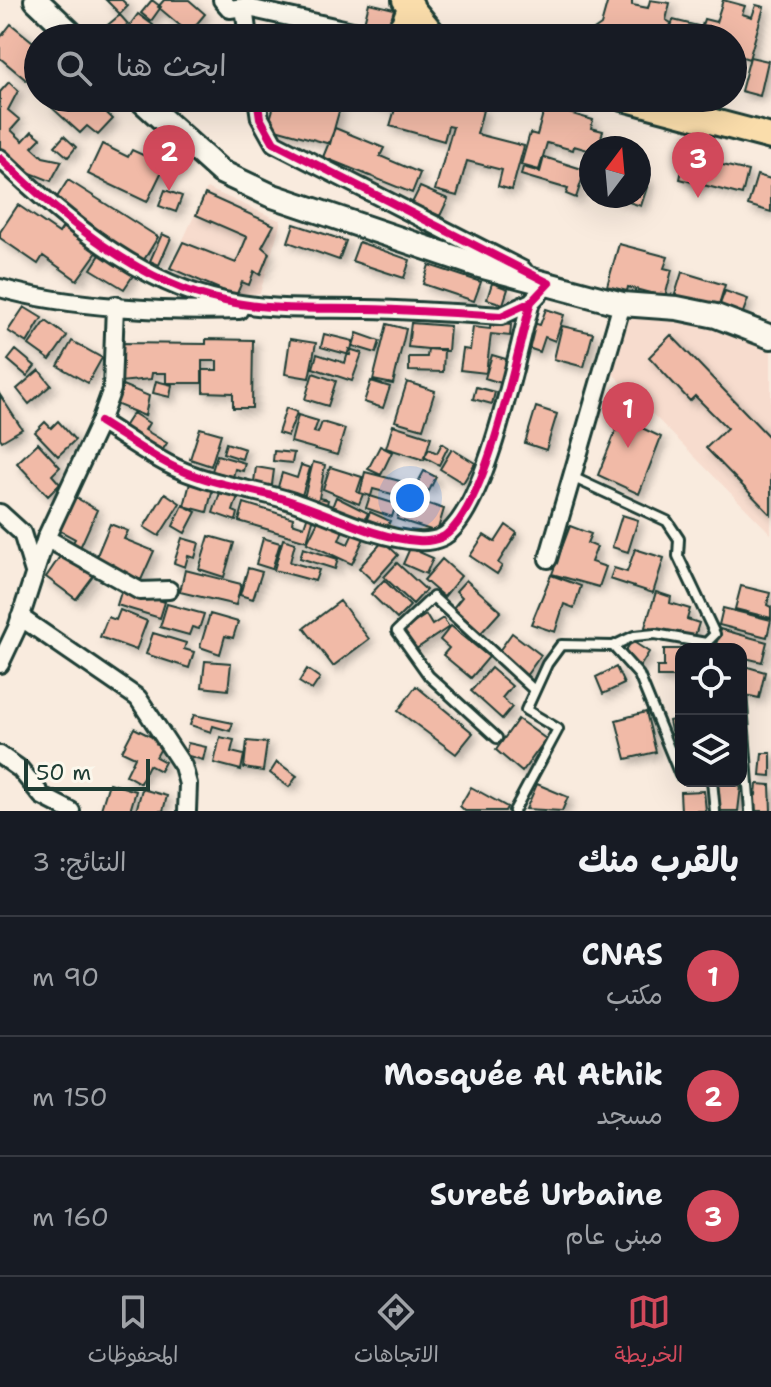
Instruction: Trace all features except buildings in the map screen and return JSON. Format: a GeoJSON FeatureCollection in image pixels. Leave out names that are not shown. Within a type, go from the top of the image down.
{"type":"FeatureCollection","features":[{"type":"Feature","properties":{"kind":"main road"},"geometry":{"type":"LineString","coordinates":[[404,24],[408,3]]}},
{"type":"Feature","properties":{"kind":"main road"},"geometry":{"type":"LineString","coordinates":[[408,3],[425,24]]}},
{"type":"Feature","properties":{"kind":"main road"},"geometry":{"type":"LineString","coordinates":[[676,112],[771,137]]}},
{"type":"Feature","properties":{"kind":"street"},"geometry":{"type":"LineString","coordinates":[[36,0],[61,24]]}},
{"type":"Feature","properties":{"kind":"street"},"geometry":{"type":"LineString","coordinates":[[237,4],[243,24]]}},
{"type":"Feature","properties":{"kind":"street"},"geometry":{"type":"LineString","coordinates":[[237,4],[323,24]]}},
{"type":"Feature","properties":{"kind":"street"},"geometry":{"type":"LineString","coordinates":[[155,112],[221,172],[270,195],[480,266],[622,304],[677,308],[716,316],[771,337]]}},
{"type":"Feature","properties":{"kind":"street"},"geometry":{"type":"LineString","coordinates":[[259,112],[274,143],[549,283]]}},
{"type":"Feature","properties":{"kind":"street"},"geometry":{"type":"LineString","coordinates":[[0,158],[46,203],[133,263],[176,284],[224,301],[281,308]]}},
{"type":"Feature","properties":{"kind":"street"},"geometry":{"type":"LineString","coordinates":[[0,288],[115,305],[196,312],[281,308],[501,316],[531,302],[549,283]]}},
{"type":"Feature","properties":{"kind":"street"},"geometry":{"type":"LineString","coordinates":[[100,422],[168,464],[201,478],[309,507],[389,537],[421,542],[444,537],[459,523],[472,499],[496,430],[531,302]]}},
{"type":"Feature","properties":{"kind":"street"},"geometry":{"type":"LineString","coordinates":[[548,559],[622,304]]}},
{"type":"Feature","properties":{"kind":"street"},"geometry":{"type":"LineString","coordinates":[[0,664],[20,617],[46,538],[112,389],[115,305]]}},
{"type":"Feature","properties":{"kind":"street"},"geometry":{"type":"LineString","coordinates":[[0,513],[22,533],[34,572]]}},
{"type":"Feature","properties":{"kind":"street"},"geometry":{"type":"LineString","coordinates":[[46,538],[140,591],[169,590]]}},
{"type":"Feature","properties":{"kind":"street"},"geometry":{"type":"LineString","coordinates":[[20,617],[138,698],[183,766],[188,784],[187,811]]}},
{"type":"Feature","properties":{"kind":"street"},"geometry":{"type":"LineString","coordinates":[[0,755],[20,769],[42,796],[71,811]]}},
{"type":"Feature","properties":{"kind":"lane"},"geometry":{"type":"LineString","coordinates":[[572,476],[667,521],[679,539],[678,556],[715,634],[714,643]]}},
{"type":"Feature","properties":{"kind":"lane"},"geometry":{"type":"LineString","coordinates":[[497,738],[429,676],[397,631],[433,597],[533,689]]}},
{"type":"Feature","properties":{"kind":"lane"},"geometry":{"type":"LineString","coordinates":[[514,811],[558,729],[526,710],[533,689],[561,645],[613,646],[634,636],[655,634],[706,643],[715,634]]}},
{"type":"Feature","properties":{"kind":"lane"},"geometry":{"type":"LineString","coordinates":[[613,646],[639,675],[675,763]]}},
{"type":"Feature","properties":{"kind":"lane"},"geometry":{"type":"LineString","coordinates":[[743,715],[750,811]]}},
{"type":"Feature","properties":{"kind":"lane"},"geometry":{"type":"LineString","coordinates":[[713,787],[715,811]]}},
{"type":"Feature","properties":{"kind":"shaded area"},"geometry":{"type":"Polygon","coordinates":[[[207,188],[281,221],[260,293],[236,296],[170,268],[207,188]]]}},
{"type":"Feature","properties":{"kind":"shaded area"},"geometry":{"type":"Polygon","coordinates":[[[627,314],[711,326],[771,351],[771,534],[612,373],[627,314]]]}},
{"type":"Feature","properties":{"kind":"cycle path"},"geometry":{"type":"LineString","coordinates":[[0,158],[75,225],[132,264],[162,280],[225,301],[277,308],[501,316],[531,302],[549,283],[274,143],[259,112]]}},
{"type":"Feature","properties":{"kind":"cycle path"},"geometry":{"type":"LineString","coordinates":[[100,422],[159,459],[196,476],[301,504],[384,535],[418,541],[437,539],[447,534],[462,517],[488,461],[531,302]]}},
{"type":"Feature","properties":{"kind":"place","name":"Mosquée Al Athik"},"geometry":{"type":"Point","coordinates":[169,191]}},
{"type":"Feature","properties":{"kind":"place","name":"Sureté Urbaine"},"geometry":{"type":"Point","coordinates":[698,198]}},
{"type":"Feature","properties":{"kind":"place","name":"CNAS"},"geometry":{"type":"Point","coordinates":[628,448]}}]}
